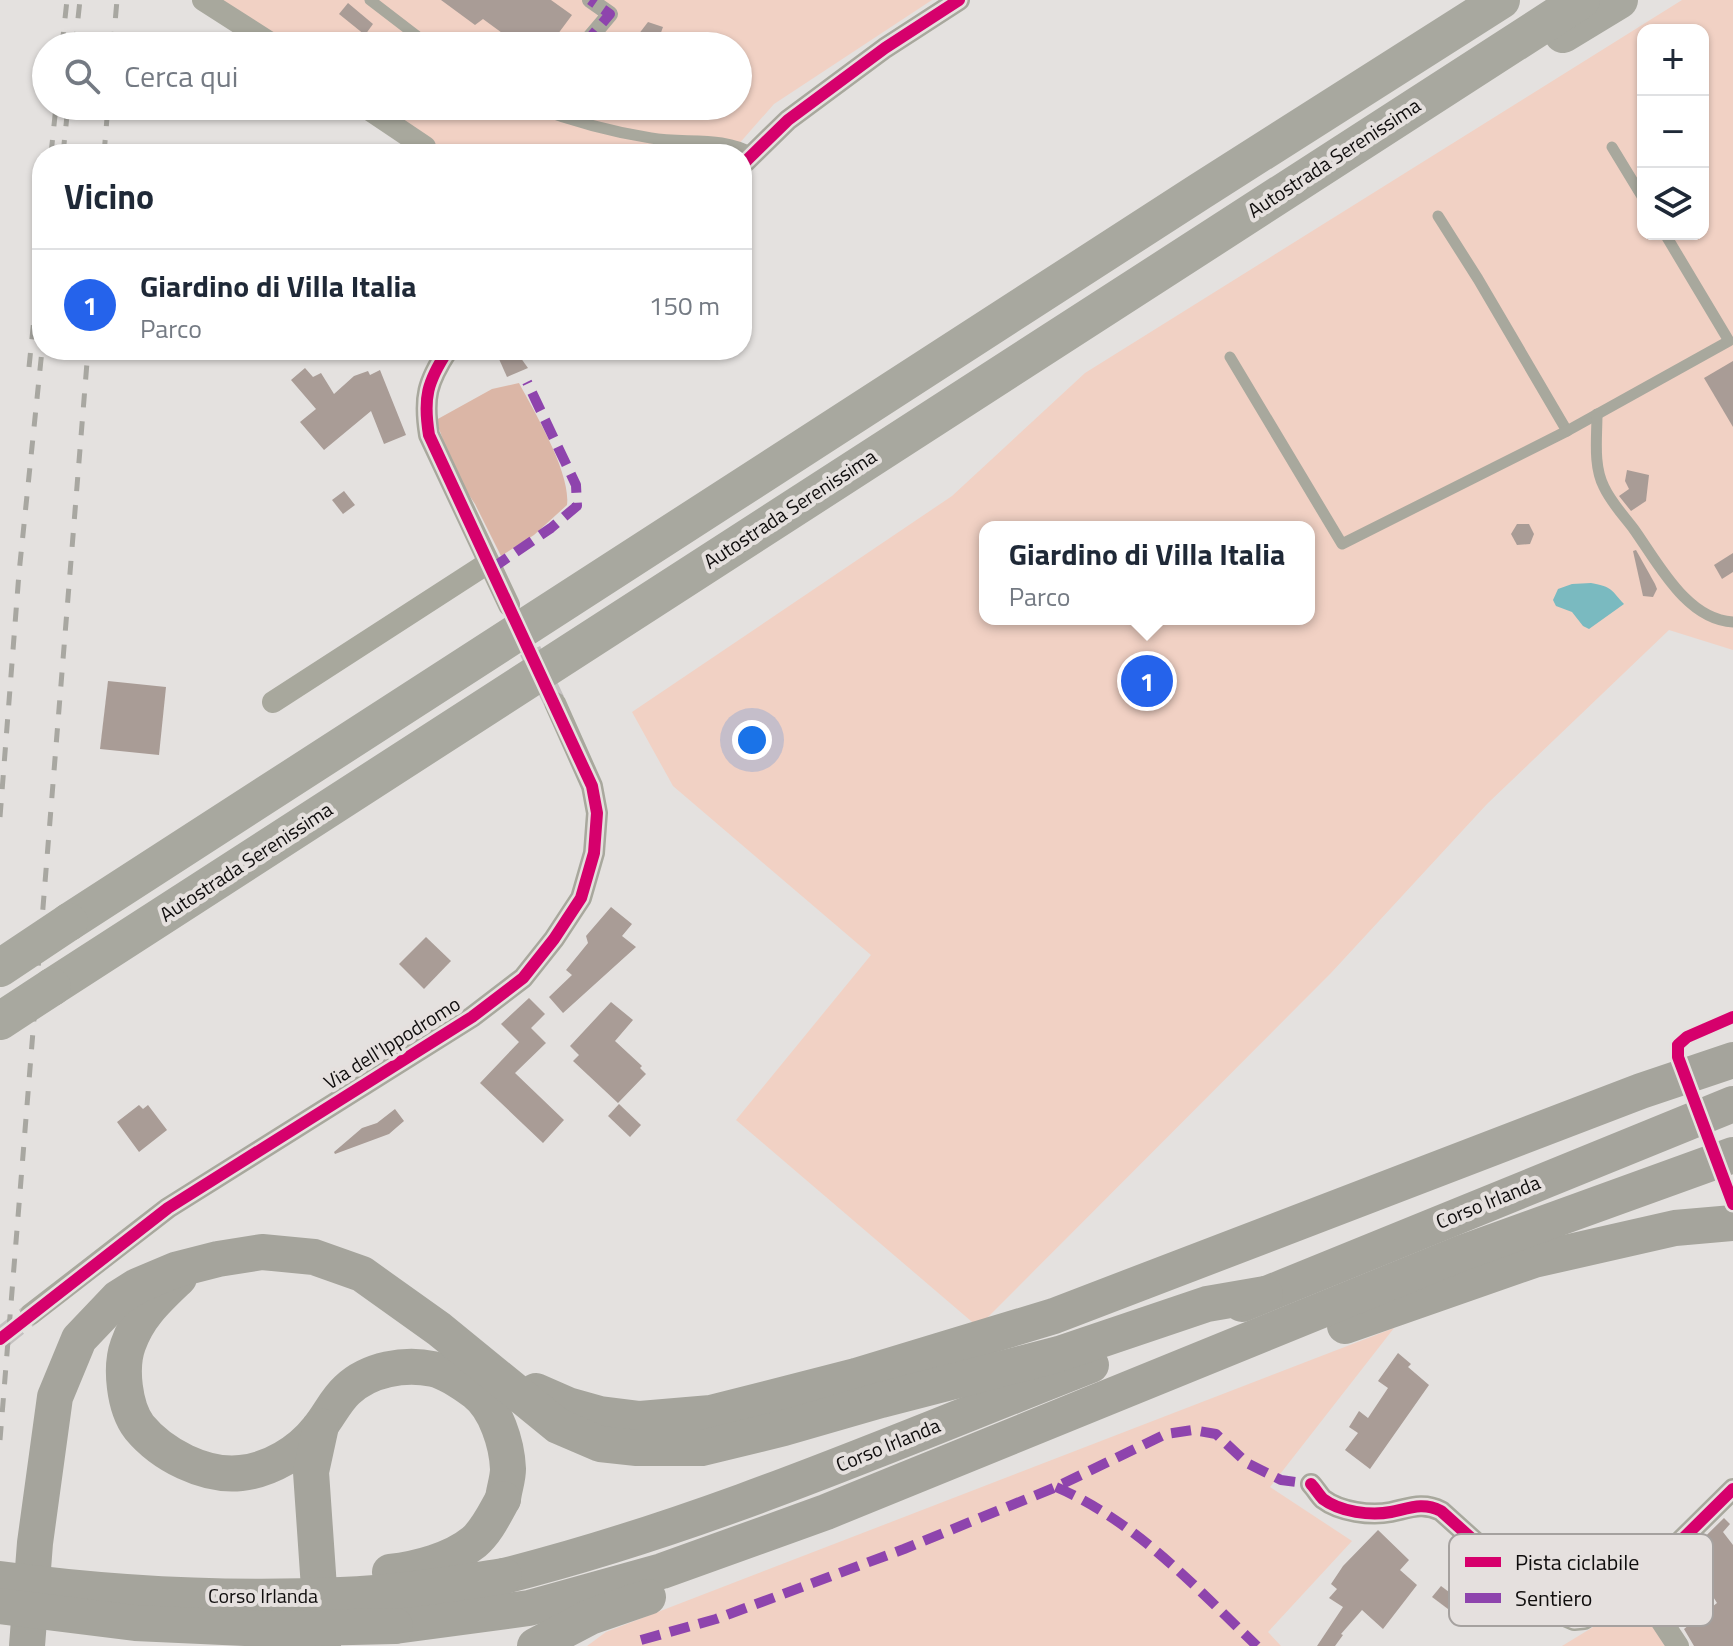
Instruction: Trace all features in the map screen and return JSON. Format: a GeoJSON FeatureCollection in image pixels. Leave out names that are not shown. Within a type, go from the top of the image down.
{"type":"FeatureCollection","features":[{"type":"Feature","properties":{"kind":"highway"},"geometry":{"type":"LineString","coordinates":[[0,968],[1501,0]]}},
{"type":"Feature","properties":{"kind":"highway","name":"Autostrada Serenissima"},"geometry":{"type":"LineString","coordinates":[[0,1021],[1581,0]]}},
{"type":"Feature","properties":{"kind":"highway"},"geometry":{"type":"LineString","coordinates":[[1187,253],[1355,165],[1619,0]]}},
{"type":"Feature","properties":{"kind":"highway"},"geometry":{"type":"LineString","coordinates":[[477,1360],[568,1405],[600,1414],[640,1419],[711,1413],[766,1400],[1054,1316],[1641,1091],[1733,1060]]}},
{"type":"Feature","properties":{"kind":"highway","name":"Corso Irlanda"},"geometry":{"type":"LineString","coordinates":[[0,1579],[73,1589],[178,1595],[342,1595],[410,1590],[504,1576],[582,1556],[683,1524],[883,1447],[1733,1104]]}},
{"type":"Feature","properties":{"kind":"highway","name":"Corso Irlanda"},"geometry":{"type":"LineString","coordinates":[[0,1606],[135,1623],[267,1629],[395,1626],[529,1608],[662,1571],[826,1512],[1462,1253],[1733,1155]]}},
{"type":"Feature","properties":{"kind":"highway"},"geometry":{"type":"LineString","coordinates":[[1129,1389],[1264,1355],[1534,1260],[1675,1228],[1733,1223]]}},
{"type":"Feature","properties":{"kind":"highway"},"geometry":{"type":"LineString","coordinates":[[27,1646],[35,1543],[55,1397],[79,1339],[118,1298],[175,1270],[262,1252],[314,1257],[362,1274],[477,1360],[558,1426],[600,1444],[637,1448],[702,1448],[784,1428],[1059,1354],[1207,1304],[1265,1294]]}},
{"type":"Feature","properties":{"kind":"highway"},"geometry":{"type":"LineString","coordinates":[[178,1595],[236,1584],[334,1580],[411,1570],[457,1553],[475,1541],[488,1526],[503,1499],[508,1471],[504,1440],[479,1395],[436,1369],[405,1367],[379,1371],[350,1386],[335,1402],[321,1426],[301,1446],[269,1466],[224,1474],[164,1451],[137,1425],[123,1373],[127,1347],[141,1314],[193,1266]]}},
{"type":"Feature","properties":{"kind":"highway"},"geometry":{"type":"LineString","coordinates":[[321,1426],[311,1472],[323,1646]]}},
{"type":"Feature","properties":{"kind":"highway"},"geometry":{"type":"LineString","coordinates":[[535,1646],[590,1617],[723,1570],[826,1512]]}},
{"type":"Feature","properties":{"kind":"highway"},"geometry":{"type":"LineString","coordinates":[[0,1606],[146,1646]]}},
{"type":"Feature","properties":{"kind":"street"},"geometry":{"type":"LineString","coordinates":[[203,0],[253,32]]}},
{"type":"Feature","properties":{"kind":"street"},"geometry":{"type":"LineString","coordinates":[[590,0],[610,14],[595,32]]}},
{"type":"Feature","properties":{"kind":"street"},"geometry":{"type":"LineString","coordinates":[[752,156],[788,120],[885,48],[959,0]]}},
{"type":"Feature","properties":{"kind":"street"},"geometry":{"type":"LineString","coordinates":[[385,120],[421,144]]}},
{"type":"Feature","properties":{"kind":"street"},"geometry":{"type":"LineString","coordinates":[[442,360],[432,375],[425,405],[429,435],[509,605]]}},
{"type":"Feature","properties":{"kind":"street"},"geometry":{"type":"LineString","coordinates":[[273,702],[488,563]]}},
{"type":"Feature","properties":{"kind":"street","name":"Via dell'Ippodromo"},"geometry":{"type":"LineString","coordinates":[[31,1314],[168,1208],[472,1017],[523,978],[581,898],[590,873],[596,832],[576,770],[575,753],[555,703]]}},
{"type":"Feature","properties":{"kind":"street"},"geometry":{"type":"LineString","coordinates":[[1311,1484],[1324,1499],[1351,1511],[1387,1513],[1430,1505],[1467,1534]]}},
{"type":"Feature","properties":{"kind":"street"},"geometry":{"type":"LineString","coordinates":[[1688,1534],[1733,1489]]}},
{"type":"Feature","properties":{"kind":"street"},"geometry":{"type":"LineString","coordinates":[[1665,1626],[1678,1646]]}},
{"type":"Feature","properties":{"kind":"lane"},"geometry":{"type":"LineString","coordinates":[[370,0],[412,32]]}},
{"type":"Feature","properties":{"kind":"lane"},"geometry":{"type":"LineString","coordinates":[[584,120],[653,139],[725,144]]}},
{"type":"Feature","properties":{"kind":"lane"},"geometry":{"type":"LineString","coordinates":[[1612,147],[1637,188]]}},
{"type":"Feature","properties":{"kind":"lane"},"geometry":{"type":"LineString","coordinates":[[1438,216],[1567,431]]}},
{"type":"Feature","properties":{"kind":"lane"},"geometry":{"type":"LineString","coordinates":[[1230,357],[1342,544],[1567,431],[1729,341],[1669,240]]}},
{"type":"Feature","properties":{"kind":"lane"},"geometry":{"type":"LineString","coordinates":[[1597,414],[1597,458],[1603,486],[1678,590],[1698,608],[1723,622],[1733,622]]}},
{"type":"Feature","properties":{"kind":"shaded area"},"geometry":{"type":"Polygon","coordinates":[[[221,0],[932,0],[774,104],[739,144],[422,144],[392,120],[752,120],[752,32],[267,32],[221,0]]]}},
{"type":"Feature","properties":{"kind":"shaded area"},"geometry":{"type":"Polygon","coordinates":[[[1682,0],[1733,0],[1733,650],[1669,630],[1487,804],[1331,973],[978,1327],[736,1120],[871,955],[673,786],[632,712],[952,496],[1085,373],[1637,28],[1637,240],[1709,240],[1709,24],[1644,24],[1682,0]]]}},
{"type":"Feature","properties":{"kind":"shaded area"},"geometry":{"type":"Polygon","coordinates":[[[519,383],[558,460],[567,492],[567,505],[534,535],[501,556],[475,504],[455,474],[436,420],[492,389],[519,383]]]}},
{"type":"Feature","properties":{"kind":"shaded area"},"geometry":{"type":"Polygon","coordinates":[[[1394,1328],[1270,1487],[1352,1541],[1268,1632],[1281,1646],[587,1646],[606,1632],[1394,1328]]]}},
{"type":"Feature","properties":{"kind":"shaded area"},"geometry":{"type":"Polygon","coordinates":[[[1595,1626],[1652,1626],[1665,1646],[1562,1646],[1595,1626]]]}},
{"type":"Feature","properties":{"kind":"water"},"geometry":{"type":"Polygon","coordinates":[[[1591,583],[1608,588],[1624,604],[1589,629],[1572,612],[1556,606],[1553,600],[1558,589],[1572,584],[1591,583]]]}},
{"type":"Feature","properties":{"kind":"building"},"geometry":{"type":"Polygon","coordinates":[[[441,0],[551,0],[572,15],[559,32],[501,32],[483,19],[475,25],[441,0]]]}},
{"type":"Feature","properties":{"kind":"building"},"geometry":{"type":"Polygon","coordinates":[[[348,3],[373,24],[367,32],[361,32],[339,14],[348,3]]]}},
{"type":"Feature","properties":{"kind":"building"},"geometry":{"type":"Polygon","coordinates":[[[648,22],[663,27],[661,32],[640,32],[648,22]]]}},
{"type":"Feature","properties":{"kind":"building"},"geometry":{"type":"Polygon","coordinates":[[[499,360],[522,360],[528,368],[507,377],[499,360]]]}},
{"type":"Feature","properties":{"kind":"building"},"geometry":{"type":"Polygon","coordinates":[[[1733,361],[1733,427],[1704,378],[1733,361]]]}},
{"type":"Feature","properties":{"kind":"building"},"geometry":{"type":"Polygon","coordinates":[[[305,368],[313,377],[321,373],[334,394],[354,376],[368,371],[370,375],[380,370],[406,435],[384,444],[371,411],[324,450],[300,422],[316,409],[291,380],[305,368]]]}},
{"type":"Feature","properties":{"kind":"building"},"geometry":{"type":"Polygon","coordinates":[[[1627,470],[1649,475],[1646,501],[1631,511],[1619,496],[1629,489],[1625,481],[1627,470]]]}},
{"type":"Feature","properties":{"kind":"building"},"geometry":{"type":"Polygon","coordinates":[[[344,491],[355,505],[343,514],[332,500],[344,491]]]}},
{"type":"Feature","properties":{"kind":"building"},"geometry":{"type":"Polygon","coordinates":[[[1517,524],[1529,524],[1534,534],[1530,544],[1517,545],[1511,534],[1517,524]]]}},
{"type":"Feature","properties":{"kind":"building"},"geometry":{"type":"Polygon","coordinates":[[[1636,550],[1657,589],[1653,597],[1643,596],[1633,551],[1636,550]]]}},
{"type":"Feature","properties":{"kind":"building"},"geometry":{"type":"Polygon","coordinates":[[[1733,553],[1733,572],[1722,579],[1714,565],[1733,553]]]}},
{"type":"Feature","properties":{"kind":"building"},"geometry":{"type":"Polygon","coordinates":[[[108,681],[166,687],[159,755],[100,749],[108,681]]]}},
{"type":"Feature","properties":{"kind":"building"},"geometry":{"type":"Polygon","coordinates":[[[611,907],[632,924],[622,936],[636,947],[563,1013],[549,997],[572,975],[566,970],[588,943],[586,936],[611,907]]]}},
{"type":"Feature","properties":{"kind":"building"},"geometry":{"type":"Polygon","coordinates":[[[426,937],[451,961],[424,989],[399,964],[426,937]]]}},
{"type":"Feature","properties":{"kind":"building"},"geometry":{"type":"Polygon","coordinates":[[[529,998],[545,1014],[531,1028],[546,1043],[515,1073],[564,1120],[543,1143],[480,1083],[519,1042],[501,1024],[529,998]]]}},
{"type":"Feature","properties":{"kind":"building"},"geometry":{"type":"Polygon","coordinates":[[[611,1002],[633,1020],[615,1041],[642,1066],[640,1068],[646,1074],[618,1103],[573,1061],[579,1055],[570,1046],[611,1002]]]}},
{"type":"Feature","properties":{"kind":"building"},"geometry":{"type":"Polygon","coordinates":[[[619,1104],[641,1125],[630,1137],[608,1116],[619,1104]]]}},
{"type":"Feature","properties":{"kind":"building"},"geometry":{"type":"Polygon","coordinates":[[[139,1105],[143,1109],[148,1105],[167,1130],[139,1152],[117,1122],[139,1105]]]}},
{"type":"Feature","properties":{"kind":"building"},"geometry":{"type":"Polygon","coordinates":[[[395,1109],[404,1121],[389,1134],[335,1154],[362,1128],[377,1123],[395,1109]]]}},
{"type":"Feature","properties":{"kind":"building"},"geometry":{"type":"Polygon","coordinates":[[[1398,1353],[1411,1364],[1408,1367],[1429,1385],[1370,1469],[1345,1450],[1358,1433],[1349,1427],[1359,1411],[1368,1418],[1388,1388],[1378,1381],[1398,1353]]]}},
{"type":"Feature","properties":{"kind":"building"},"geometry":{"type":"Polygon","coordinates":[[[1724,1518],[1730,1524],[1723,1532],[1733,1545],[1733,1646],[1694,1646],[1684,1629],[1688,1626],[1713,1626],[1713,1606],[1717,1603],[1713,1597],[1713,1534],[1708,1534],[1724,1518]]]}},
{"type":"Feature","properties":{"kind":"building"},"geometry":{"type":"Polygon","coordinates":[[[1378,1530],[1409,1560],[1400,1570],[1417,1585],[1383,1629],[1362,1610],[1341,1634],[1335,1646],[1317,1646],[1343,1607],[1329,1598],[1337,1589],[1331,1584],[1343,1566],[1378,1530]]]}},
{"type":"Feature","properties":{"kind":"building"},"geometry":{"type":"Polygon","coordinates":[[[1441,1586],[1449,1592],[1449,1608],[1448,1609],[1432,1597],[1441,1586]]]}},
{"type":"Feature","properties":{"kind":"tunnel"},"geometry":{"type":"LineString","coordinates":[[516,621],[555,703]]}},
{"type":"Feature","properties":{"kind":"tunnel"},"geometry":{"type":"LineString","coordinates":[[0,1339],[31,1314]]}},
{"type":"Feature","properties":{"kind":"railway"},"geometry":{"type":"LineString","coordinates":[[64,32],[67,0]]}},
{"type":"Feature","properties":{"kind":"railway"},"geometry":{"type":"LineString","coordinates":[[77,32],[80,0]]}},
{"type":"Feature","properties":{"kind":"railway"},"geometry":{"type":"LineString","coordinates":[[114,32],[117,0]]}},
{"type":"Feature","properties":{"kind":"railway"},"geometry":{"type":"LineString","coordinates":[[52,144],[55,120]]}},
{"type":"Feature","properties":{"kind":"railway"},"geometry":{"type":"LineString","coordinates":[[64,144],[67,120]]}},
{"type":"Feature","properties":{"kind":"railway"},"geometry":{"type":"LineString","coordinates":[[105,144],[107,120]]}},
{"type":"Feature","properties":{"kind":"railway"},"geometry":{"type":"LineString","coordinates":[[29,367],[32,338]]}},
{"type":"Feature","properties":{"kind":"railway"},"geometry":{"type":"LineString","coordinates":[[0,817],[19,573],[41,360]]}},
{"type":"Feature","properties":{"kind":"railway"},"geometry":{"type":"LineString","coordinates":[[0,1440],[87,360]]}},
{"type":"Feature","properties":{"kind":"marked path"},"geometry":{"type":"LineString","coordinates":[[590,0],[610,14],[595,32]]}},
{"type":"Feature","properties":{"kind":"marked path"},"geometry":{"type":"LineString","coordinates":[[491,569],[577,506],[576,485],[527,382]]}},
{"type":"Feature","properties":{"kind":"marked path"},"geometry":{"type":"LineString","coordinates":[[641,1640],[716,1619],[904,1549],[1056,1487],[1166,1434],[1193,1430],[1216,1434],[1247,1463],[1281,1480],[1311,1484]]}},
{"type":"Feature","properties":{"kind":"marked path"},"geometry":{"type":"LineString","coordinates":[[1056,1487],[1085,1501],[1139,1537],[1257,1646]]}},
{"type":"Feature","properties":{"kind":"cycle path"},"geometry":{"type":"LineString","coordinates":[[752,155],[788,120],[885,48],[959,0]]}},
{"type":"Feature","properties":{"kind":"cycle path"},"geometry":{"type":"LineString","coordinates":[[0,1339],[168,1208],[472,1017],[523,978],[581,898],[594,853],[597,813],[592,786],[429,435],[426,411],[428,391],[442,360]]}},
{"type":"Feature","properties":{"kind":"cycle path"},"geometry":{"type":"LineString","coordinates":[[1733,1017],[1687,1037],[1678,1045],[1678,1057],[1733,1204]]}},
{"type":"Feature","properties":{"kind":"cycle path"},"geometry":{"type":"LineString","coordinates":[[1311,1484],[1323,1499],[1356,1512],[1383,1513],[1422,1506],[1434,1508],[1467,1534]]}},
{"type":"Feature","properties":{"kind":"cycle path"},"geometry":{"type":"LineString","coordinates":[[1688,1534],[1733,1489]]}},
{"type":"Feature","properties":{"kind":"place","name":"Giardino di Villa Italia"},"geometry":{"type":"Point","coordinates":[1147,681]}}]}
